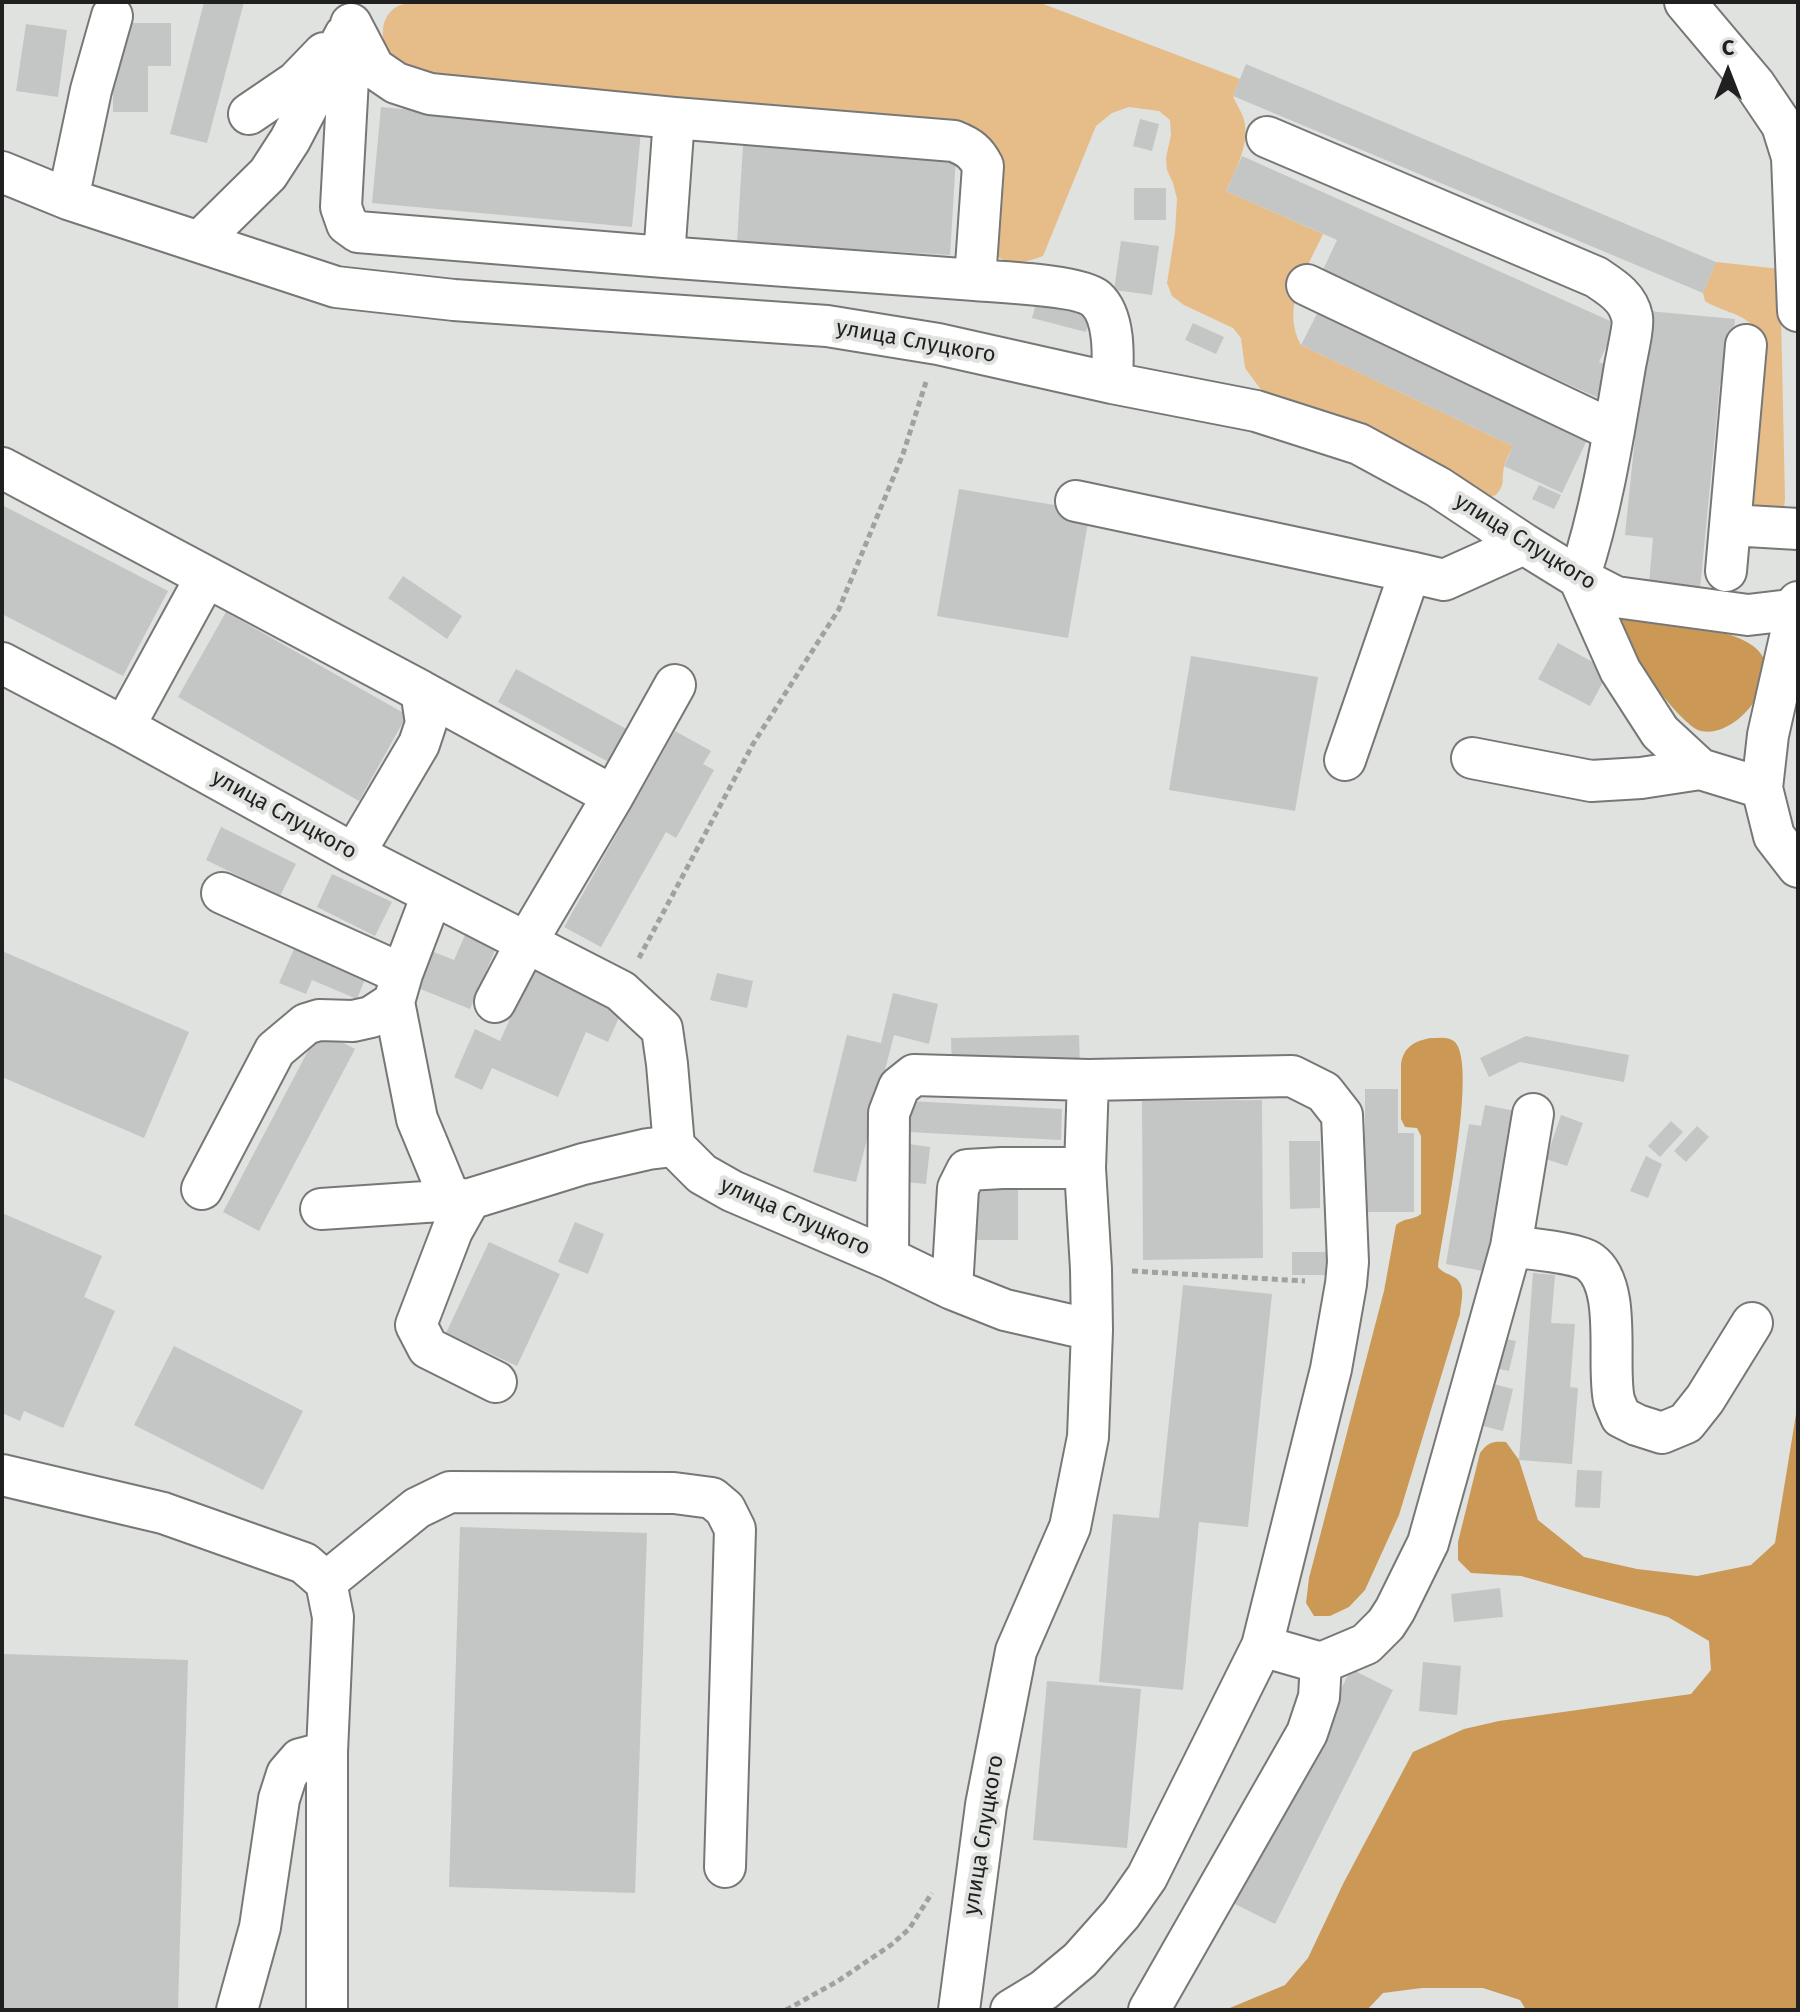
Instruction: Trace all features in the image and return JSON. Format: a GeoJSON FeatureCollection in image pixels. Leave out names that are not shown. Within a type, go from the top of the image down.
{"type":"FeatureCollection","features":[{"type":"Feature","properties":{"kind":"street"},"geometry":{"type":"LineString","coordinates":[[1685,2],[1790,125],[1798,311]]}},
{"type":"Feature","properties":{"kind":"street"},"geometry":{"type":"LineString","coordinates":[[249,114],[296,82],[348,13]]}},
{"type":"Feature","properties":{"kind":"street"},"geometry":{"type":"LineString","coordinates":[[348,13],[374,68],[396,83],[430,94],[954,141],[970,148],[983,166],[975,280]]}},
{"type":"Feature","properties":{"kind":"street"},"geometry":{"type":"LineString","coordinates":[[200,241],[268,174],[290,140],[348,13]]}},
{"type":"Feature","properties":{"kind":"street"},"geometry":{"type":"LineString","coordinates":[[348,13],[341,207],[347,224],[358,232],[975,280],[1078,291],[1096,299],[1108,317],[1113,347],[1112,383]]}},
{"type":"Feature","properties":{"kind":"street"},"geometry":{"type":"LineString","coordinates":[[68,199],[91,90],[112,16]]}},
{"type":"Feature","properties":{"kind":"street"},"geometry":{"type":"LineString","coordinates":[[664,257],[674,118]]}},
{"type":"Feature","properties":{"kind":"street"},"geometry":{"type":"LineString","coordinates":[[1267,137],[1596,277],[1620,293],[1633,318],[1614,431],[1590,545],[1579,578],[1620,670],[1660,732],[1700,769]]}},
{"type":"Feature","properties":{"kind":"street","name":"улица Слуцкого"},"geometry":{"type":"LineString","coordinates":[[2,172],[68,199],[336,287],[454,300],[827,326],[938,344],[1256,411],[1359,444],[1438,487],[1579,578],[1616,597],[1748,615],[1798,607]]}},
{"type":"Feature","properties":{"kind":"street"},"geometry":{"type":"LineString","coordinates":[[1307,285],[1614,431]]}},
{"type":"Feature","properties":{"kind":"street"},"geometry":{"type":"LineString","coordinates":[[1726,571],[1746,345]]}},
{"type":"Feature","properties":{"kind":"street"},"geometry":{"type":"LineString","coordinates":[[2,468],[613,796]]}},
{"type":"Feature","properties":{"kind":"street"},"geometry":{"type":"LineString","coordinates":[[1076,501],[1444,580],[1524,544]]}},
{"type":"Feature","properties":{"kind":"street"},"geometry":{"type":"LineString","coordinates":[[1730,525],[1798,529]]}},
{"type":"Feature","properties":{"kind":"street"},"geometry":{"type":"LineString","coordinates":[[1345,760],[1410,572]]}},
{"type":"Feature","properties":{"kind":"street"},"geometry":{"type":"LineString","coordinates":[[124,727],[206,577]]}},
{"type":"Feature","properties":{"kind":"street"},"geometry":{"type":"LineString","coordinates":[[1798,607],[1768,735],[1762,788],[1774,836],[1798,867]]}},
{"type":"Feature","properties":{"kind":"street","name":"улица Слуцкого"},"geometry":{"type":"LineString","coordinates":[[2,663],[354,854],[621,991],[662,1029],[674,1146],[702,1174],[732,1191],[952,1289],[1005,1310],[1092,1330],[1088,1437],[1070,1527],[1016,1651],[986,1805],[959,2010]]}},
{"type":"Feature","properties":{"kind":"street"},"geometry":{"type":"LineString","coordinates":[[495,1002],[675,685]]}},
{"type":"Feature","properties":{"kind":"street"},"geometry":{"type":"LineString","coordinates":[[354,854],[419,744],[426,723],[421,691]]}},
{"type":"Feature","properties":{"kind":"street"},"geometry":{"type":"LineString","coordinates":[[1472,758],[1591,781],[1641,778],[1700,769],[1762,788]]}},
{"type":"Feature","properties":{"kind":"street"},"geometry":{"type":"LineString","coordinates":[[222,893],[398,988]]}},
{"type":"Feature","properties":{"kind":"street"},"geometry":{"type":"LineString","coordinates":[[202,1189],[275,1050],[306,1024],[319,1020],[353,1021],[371,1017],[398,988],[432,895]]}},
{"type":"Feature","properties":{"kind":"street"},"geometry":{"type":"LineString","coordinates":[[398,988],[417,1119],[460,1200],[452,1231],[416,1325],[428,1348],[496,1382]]}},
{"type":"Feature","properties":{"kind":"street"},"geometry":{"type":"LineString","coordinates":[[888,1258],[889,1113],[899,1087],[914,1075],[1088,1080],[1292,1076],[1324,1092],[1342,1115],[1348,1262],[1346,1284],[1331,1369],[1262,1646],[1147,1877],[1121,1914],[1080,1960],[1044,1990],[1011,2010]]}},
{"type":"Feature","properties":{"kind":"street"},"geometry":{"type":"LineString","coordinates":[[1088,1080],[1085,1168],[1092,1330]]}},
{"type":"Feature","properties":{"kind":"street"},"geometry":{"type":"LineString","coordinates":[[1262,1646],[1321,1663],[1366,1644],[1395,1610],[1428,1543],[1511,1247],[1533,1114]]}},
{"type":"Feature","properties":{"kind":"street"},"geometry":{"type":"LineString","coordinates":[[321,1209],[460,1200],[583,1164],[674,1146]]}},
{"type":"Feature","properties":{"kind":"street"},"geometry":{"type":"LineString","coordinates":[[952,1289],[958,1188],[967,1170],[1085,1168]]}},
{"type":"Feature","properties":{"kind":"street"},"geometry":{"type":"LineString","coordinates":[[1511,1247],[1542,1250],[1589,1261],[1601,1274],[1609,1297],[1614,1399],[1621,1417],[1662,1433],[1686,1423],[1705,1399],[1752,1323]]}},
{"type":"Feature","properties":{"kind":"street"},"geometry":{"type":"LineString","coordinates":[[2,1475],[163,1513],[304,1563],[326,1582],[333,1617],[327,1752],[327,2010]]}},
{"type":"Feature","properties":{"kind":"street"},"geometry":{"type":"LineString","coordinates":[[326,1582],[417,1508],[450,1492],[674,1493],[712,1498],[725,1509],[735,1529],[725,1867]]}},
{"type":"Feature","properties":{"kind":"street"},"geometry":{"type":"LineString","coordinates":[[1149,2010],[1307,1733],[1319,1697],[1321,1663]]}},
{"type":"Feature","properties":{"kind":"street"},"geometry":{"type":"LineString","coordinates":[[237,2010],[260,1927],[279,1799],[287,1774],[300,1759],[327,1752]]}},
{"type":"Feature","properties":{"kind":"path"},"geometry":{"type":"LineString","coordinates":[[621,991],[753,744],[839,609],[903,454],[938,344]]}},
{"type":"Feature","properties":{"kind":"path"},"geometry":{"type":"LineString","coordinates":[[1091,1269],[1346,1284]]}},
{"type":"Feature","properties":{"kind":"path"},"geometry":{"type":"LineString","coordinates":[[786,2010],[838,1981],[891,1945],[909,1929],[938,1883]]}},
{"type":"Feature","properties":{"kind":"shaded area"},"geometry":{"type":"Polygon","coordinates":[[[417,2],[1038,2],[1240,79],[1233,96],[1244,120],[1245,138],[1226,191],[1323,234],[1303,274],[1295,302],[1293,317],[1301,345],[1513,446],[1505,464],[1501,488],[1496,495],[1487,497],[1364,425],[1262,391],[1245,368],[1241,338],[1233,328],[1172,296],[1167,283],[1177,199],[1167,170],[1170,120],[1159,111],[1129,107],[1112,113],[1096,126],[1043,256],[1011,263],[993,252],[989,140],[974,127],[950,119],[440,77],[397,62],[385,44],[383,30],[387,16],[400,5],[417,2]]]}},
{"type":"Feature","properties":{"kind":"shaded area"},"geometry":{"type":"Polygon","coordinates":[[[1716,262],[1780,269],[1785,499],[1784,508],[1776,514],[1749,509],[1759,338],[1756,330],[1744,319],[1705,301],[1703,293],[1716,262]]]}},
{"type":"Feature","properties":{"kind":"shaded area"},"geometry":{"type":"Polygon","coordinates":[[[1620,619],[1727,634],[1750,644],[1760,652],[1765,663],[1755,701],[1743,715],[1718,730],[1701,731],[1694,727],[1666,699],[1641,666],[1620,619]]]}},
{"type":"Feature","properties":{"kind":"shaded area"},"geometry":{"type":"Polygon","coordinates":[[[1431,1038],[1452,1040],[1461,1057],[1461,1114],[1438,1267],[1461,1284],[1460,1314],[1399,1515],[1365,1590],[1349,1607],[1330,1616],[1314,1616],[1306,1603],[1309,1578],[1384,1291],[1396,1225],[1421,1214],[1421,1136],[1417,1128],[1405,1127],[1401,1119],[1401,1064],[1411,1045],[1431,1038]]]}},
{"type":"Feature","properties":{"kind":"shaded area"},"geometry":{"type":"Polygon","coordinates":[[[1798,1402],[1798,2010],[1526,2010],[1520,2000],[1483,1988],[1422,1988],[1383,1993],[1367,2010],[1225,2010],[1285,1985],[1308,1958],[1343,1884],[1413,1752],[1464,1729],[1499,1721],[1691,1694],[1711,1670],[1709,1641],[1668,1617],[1521,1576],[1471,1573],[1458,1560],[1458,1542],[1483,1449],[1491,1443],[1506,1442],[1519,1460],[1538,1520],[1584,1557],[1637,1569],[1697,1576],[1751,1565],[1775,1543],[1798,1402]]]}},
{"type":"Feature","properties":{"kind":"building"},"geometry":{"type":"Polygon","coordinates":[[[204,2],[244,2],[207,143],[170,134],[204,2]]]}},
{"type":"Feature","properties":{"kind":"building"},"geometry":{"type":"Polygon","coordinates":[[[128,23],[171,23],[171,66],[148,66],[148,112],[113,112],[113,41],[128,41],[128,23]]]}},
{"type":"Feature","properties":{"kind":"building"},"geometry":{"type":"Polygon","coordinates":[[[26,24],[67,30],[58,97],[16,91],[26,24]]]}},
{"type":"Feature","properties":{"kind":"building"},"geometry":{"type":"Polygon","coordinates":[[[1246,64],[1716,262],[1703,293],[1233,96],[1246,64]]]}},
{"type":"Feature","properties":{"kind":"building"},"geometry":{"type":"Polygon","coordinates":[[[381,107],[641,131],[632,227],[372,203],[381,107]]]}},
{"type":"Feature","properties":{"kind":"building"},"geometry":{"type":"Polygon","coordinates":[[[1140,119],[1159,124],[1152,151],[1133,146],[1140,119]]]}},
{"type":"Feature","properties":{"kind":"building"},"geometry":{"type":"Polygon","coordinates":[[[743,145],[956,158],[950,255],[737,242],[743,145]]]}},
{"type":"Feature","properties":{"kind":"building"},"geometry":{"type":"Polygon","coordinates":[[[1242,156],[1617,324],[1599,362],[1613,367],[1599,398],[1321,274],[1337,240],[1226,191],[1242,156]]]}},
{"type":"Feature","properties":{"kind":"building"},"geometry":{"type":"Polygon","coordinates":[[[1134,188],[1166,188],[1166,220],[1134,220],[1134,188]]]}},
{"type":"Feature","properties":{"kind":"building"},"geometry":{"type":"Polygon","coordinates":[[[1121,241],[1159,246],[1152,295],[1114,290],[1121,241]]]}},
{"type":"Feature","properties":{"kind":"building"},"geometry":{"type":"Polygon","coordinates":[[[1038,296],[1091,310],[1086,332],[1032,318],[1038,296]]]}},
{"type":"Feature","properties":{"kind":"building"},"geometry":{"type":"Polygon","coordinates":[[[1648,311],[1735,319],[1728,385],[1720,383],[1700,589],[1649,583],[1653,538],[1625,535],[1648,311]]]}},
{"type":"Feature","properties":{"kind":"building"},"geometry":{"type":"Polygon","coordinates":[[[1318,312],[1587,440],[1562,493],[1504,466],[1513,446],[1301,345],[1318,312]]]}},
{"type":"Feature","properties":{"kind":"building"},"geometry":{"type":"Polygon","coordinates":[[[1193,323],[1224,337],[1216,354],[1185,340],[1193,323]]]}},
{"type":"Feature","properties":{"kind":"building"},"geometry":{"type":"Polygon","coordinates":[[[1539,485],[1561,495],[1554,509],[1532,499],[1539,485]]]}},
{"type":"Feature","properties":{"kind":"building"},"geometry":{"type":"Polygon","coordinates":[[[959,489],[1090,511],[1068,638],[937,616],[959,489]]]}},
{"type":"Feature","properties":{"kind":"building"},"geometry":{"type":"Polygon","coordinates":[[[2,505],[168,591],[123,676],[2,614],[2,505]]]}},
{"type":"Feature","properties":{"kind":"building"},"geometry":{"type":"Polygon","coordinates":[[[403,576],[462,616],[447,639],[388,598],[403,576]]]}},
{"type":"Feature","properties":{"kind":"building"},"geometry":{"type":"Polygon","coordinates":[[[226,612],[407,715],[359,801],[178,697],[226,612]]]}},
{"type":"Feature","properties":{"kind":"building"},"geometry":{"type":"Polygon","coordinates":[[[1558,643],[1609,671],[1590,706],[1538,679],[1558,643]]]}},
{"type":"Feature","properties":{"kind":"building"},"geometry":{"type":"Polygon","coordinates":[[[1191,656],[1318,677],[1295,811],[1169,790],[1191,656]]]}},
{"type":"Feature","properties":{"kind":"building"},"geometry":{"type":"Polygon","coordinates":[[[516,669],[632,732],[614,765],[498,702],[516,669]]]}},
{"type":"Feature","properties":{"kind":"building"},"geometry":{"type":"Polygon","coordinates":[[[675,731],[711,751],[703,764],[714,770],[676,838],[666,832],[601,947],[564,927],[675,731]]]}},
{"type":"Feature","properties":{"kind":"building"},"geometry":{"type":"Polygon","coordinates":[[[221,827],[296,864],[280,896],[206,860],[221,827]]]}},
{"type":"Feature","properties":{"kind":"building"},"geometry":{"type":"Polygon","coordinates":[[[332,874],[392,902],[375,936],[317,907],[332,874]]]}},
{"type":"Feature","properties":{"kind":"building"},"geometry":{"type":"Polygon","coordinates":[[[465,935],[496,948],[470,1009],[413,986],[429,950],[454,960],[465,935]]]}},
{"type":"Feature","properties":{"kind":"building"},"geometry":{"type":"Polygon","coordinates":[[[294,949],[342,969],[345,962],[368,972],[357,999],[312,980],[306,994],[279,983],[294,949]]]}},
{"type":"Feature","properties":{"kind":"building"},"geometry":{"type":"Polygon","coordinates":[[[2,951],[189,1032],[144,1138],[2,1077],[2,951]]]}},
{"type":"Feature","properties":{"kind":"building"},"geometry":{"type":"Polygon","coordinates":[[[532,970],[622,1011],[608,1042],[586,1032],[558,1097],[492,1068],[482,1090],[454,1077],[475,1029],[500,1041],[532,970]]]}},
{"type":"Feature","properties":{"kind":"building"},"geometry":{"type":"Polygon","coordinates":[[[717,973],[753,981],[747,1008],[710,1000],[717,973]]]}},
{"type":"Feature","properties":{"kind":"building"},"geometry":{"type":"Polygon","coordinates":[[[893,993],[938,1004],[929,1044],[894,1035],[856,1182],[813,1172],[847,1035],[881,1043],[893,993]]]}},
{"type":"Feature","properties":{"kind":"building"},"geometry":{"type":"Polygon","coordinates":[[[319,1030],[355,1049],[259,1231],[223,1212],[319,1030]]]}},
{"type":"Feature","properties":{"kind":"building"},"geometry":{"type":"Polygon","coordinates":[[[1079,1035],[1080,1067],[952,1070],[951,1038],[1079,1035]]]}},
{"type":"Feature","properties":{"kind":"building"},"geometry":{"type":"Polygon","coordinates":[[[1526,1036],[1629,1055],[1624,1082],[1520,1062],[1489,1077],[1480,1058],[1526,1036]]]}},
{"type":"Feature","properties":{"kind":"building"},"geometry":{"type":"Polygon","coordinates":[[[1365,1089],[1398,1089],[1398,1133],[1414,1133],[1414,1212],[1365,1212],[1365,1089]]]}},
{"type":"Feature","properties":{"kind":"building"},"geometry":{"type":"Polygon","coordinates":[[[1262,1100],[1263,1258],[1143,1260],[1142,1101],[1262,1100]]]}},
{"type":"Feature","properties":{"kind":"building"},"geometry":{"type":"Polygon","coordinates":[[[909,1101],[1062,1109],[1061,1140],[908,1132],[909,1101]]]}},
{"type":"Feature","properties":{"kind":"building"},"geometry":{"type":"Polygon","coordinates":[[[1485,1105],[1515,1111],[1488,1272],[1446,1264],[1469,1124],[1481,1126],[1485,1105]]]}},
{"type":"Feature","properties":{"kind":"building"},"geometry":{"type":"Polygon","coordinates":[[[1561,1115],[1583,1123],[1567,1166],[1546,1159],[1561,1115]]]}},
{"type":"Feature","properties":{"kind":"building"},"geometry":{"type":"Polygon","coordinates":[[[1671,1121],[1683,1132],[1660,1157],[1648,1146],[1671,1121]]]}},
{"type":"Feature","properties":{"kind":"building"},"geometry":{"type":"Polygon","coordinates":[[[1697,1126],[1709,1137],[1686,1162],[1674,1151],[1697,1126]]]}},
{"type":"Feature","properties":{"kind":"building"},"geometry":{"type":"Polygon","coordinates":[[[1289,1141],[1320,1141],[1320,1208],[1290,1209],[1289,1141]]]}},
{"type":"Feature","properties":{"kind":"building"},"geometry":{"type":"Polygon","coordinates":[[[909,1144],[930,1147],[926,1184],[904,1182],[909,1144]]]}},
{"type":"Feature","properties":{"kind":"building"},"geometry":{"type":"Polygon","coordinates":[[[1646,1156],[1662,1164],[1648,1198],[1630,1191],[1646,1156]]]}},
{"type":"Feature","properties":{"kind":"building"},"geometry":{"type":"Polygon","coordinates":[[[976,1179],[1018,1179],[1018,1240],[975,1240],[976,1179]]]}},
{"type":"Feature","properties":{"kind":"building"},"geometry":{"type":"Polygon","coordinates":[[[2,1213],[102,1256],[84,1297],[115,1311],[63,1428],[24,1411],[20,1421],[2,1413],[2,1213]]]}},
{"type":"Feature","properties":{"kind":"building"},"geometry":{"type":"Polygon","coordinates":[[[575,1222],[604,1234],[588,1274],[558,1262],[575,1222]]]}},
{"type":"Feature","properties":{"kind":"building"},"geometry":{"type":"Polygon","coordinates":[[[489,1242],[560,1274],[517,1366],[446,1333],[489,1242]]]}},
{"type":"Feature","properties":{"kind":"building"},"geometry":{"type":"Polygon","coordinates":[[[1292,1252],[1327,1252],[1327,1275],[1292,1275],[1292,1252]]]}},
{"type":"Feature","properties":{"kind":"building"},"geometry":{"type":"Polygon","coordinates":[[[1533,1273],[1555,1275],[1551,1323],[1575,1324],[1570,1387],[1578,1388],[1572,1464],[1519,1460],[1533,1273]]]}},
{"type":"Feature","properties":{"kind":"building"},"geometry":{"type":"Polygon","coordinates":[[[1183,1285],[1272,1294],[1248,1527],[1199,1522],[1183,1690],[1099,1682],[1113,1514],[1159,1518],[1183,1285]]]}},
{"type":"Feature","properties":{"kind":"building"},"geometry":{"type":"Polygon","coordinates":[[[1502,1338],[1516,1341],[1509,1371],[1495,1368],[1502,1338]]]}},
{"type":"Feature","properties":{"kind":"building"},"geometry":{"type":"Polygon","coordinates":[[[174,1346],[303,1411],[263,1490],[134,1425],[174,1346]]]}},
{"type":"Feature","properties":{"kind":"building"},"geometry":{"type":"Polygon","coordinates":[[[1490,1383],[1513,1389],[1503,1431],[1479,1425],[1490,1383]]]}},
{"type":"Feature","properties":{"kind":"building"},"geometry":{"type":"Polygon","coordinates":[[[1577,1470],[1602,1471],[1600,1508],[1575,1507],[1577,1470]]]}},
{"type":"Feature","properties":{"kind":"building"},"geometry":{"type":"Polygon","coordinates":[[[460,1527],[647,1533],[635,1893],[449,1887],[460,1527]]]}},
{"type":"Feature","properties":{"kind":"building"},"geometry":{"type":"Polygon","coordinates":[[[1500,1588],[1503,1617],[1454,1622],[1451,1594],[1500,1588]]]}},
{"type":"Feature","properties":{"kind":"building"},"geometry":{"type":"Polygon","coordinates":[[[4,1654],[188,1660],[178,2010],[2,2010],[4,1654]]]}},
{"type":"Feature","properties":{"kind":"building"},"geometry":{"type":"Polygon","coordinates":[[[1423,1662],[1461,1666],[1457,1715],[1419,1711],[1423,1662]]]}},
{"type":"Feature","properties":{"kind":"building"},"geometry":{"type":"Polygon","coordinates":[[[1351,1669],[1393,1690],[1275,1924],[1233,1903],[1351,1669]]]}},
{"type":"Feature","properties":{"kind":"building"},"geometry":{"type":"Polygon","coordinates":[[[1047,1681],[1141,1689],[1127,1848],[1033,1840],[1047,1681]]]}}]}
